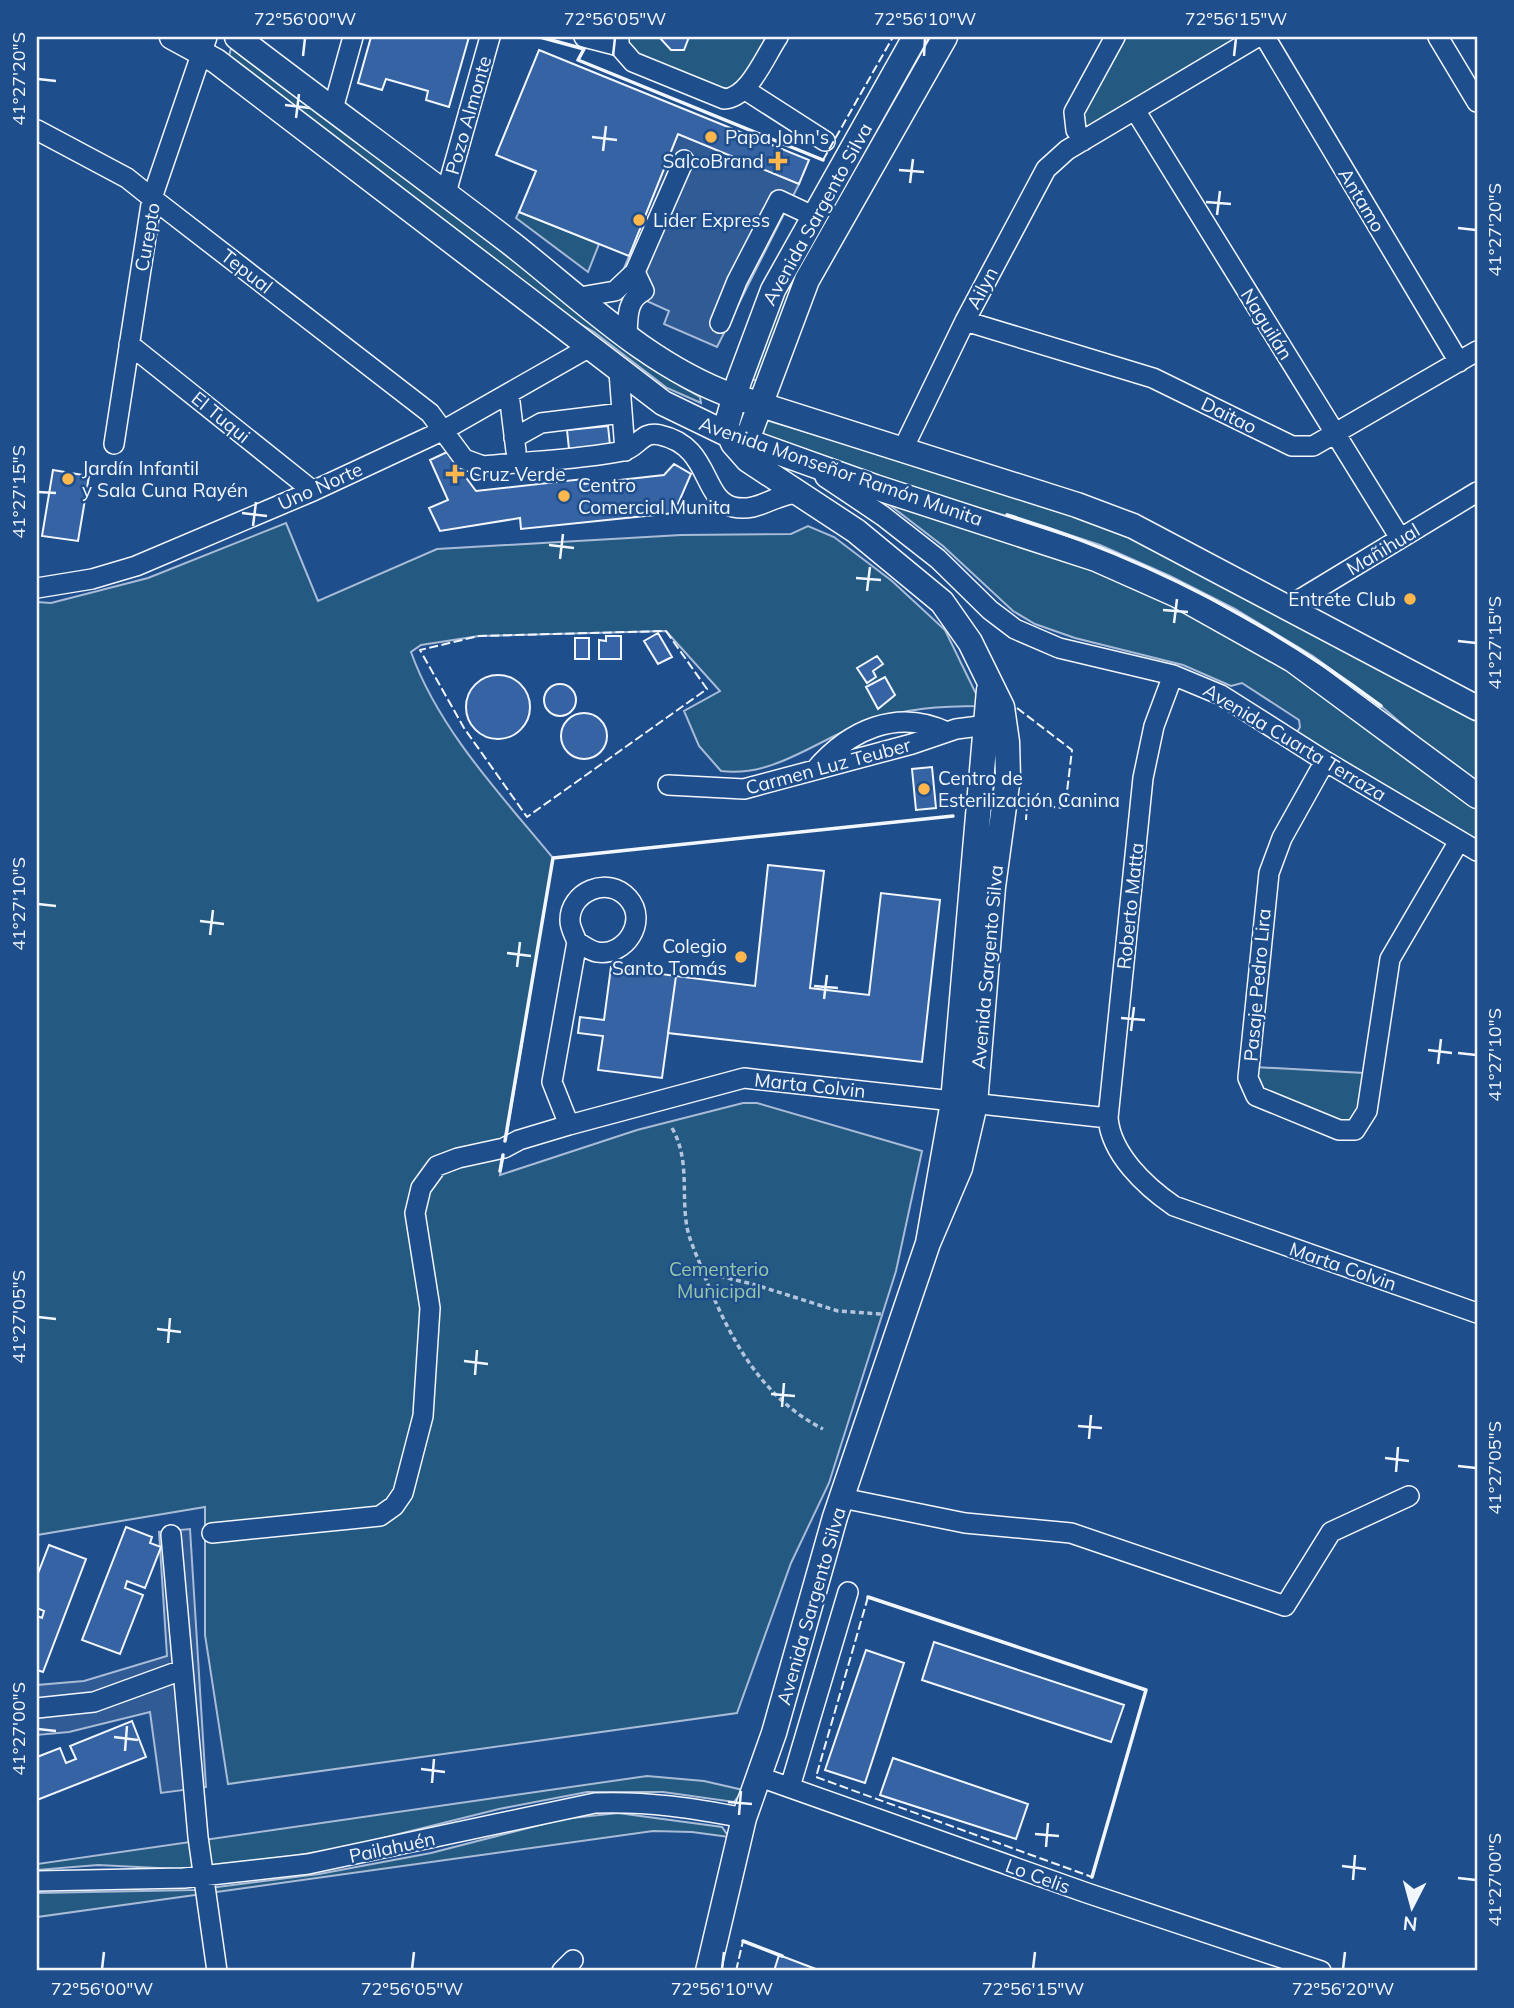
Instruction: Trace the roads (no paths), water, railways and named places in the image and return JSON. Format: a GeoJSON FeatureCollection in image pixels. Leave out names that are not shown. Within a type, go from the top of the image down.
{"type":"FeatureCollection","features":[{"type":"Feature","properties":{"kind":"main road","name":"Avenida Monseñor Ramón Munita"},"geometry":{"type":"LineString","coordinates":[[172,37],[205,44],[588,348],[663,403],[737,438],[1096,559],[1177,594],[1293,660],[1477,796]]}},
{"type":"Feature","properties":{"kind":"main road","name":"Avenida Monseñor Ramón Munita"},"geometry":{"type":"LineString","coordinates":[[237,37],[446,193],[674,370],[733,396],[1105,515],[1473,701]]}},
{"type":"Feature","properties":{"kind":"main road","name":"Avenida Sargento Silva"},"geometry":{"type":"LineString","coordinates":[[915,37],[773,290],[727,419],[737,438],[760,405],[792,315],[826,247],[945,37]]}},
{"type":"Feature","properties":{"kind":"main road"},"geometry":{"type":"LineString","coordinates":[[813,216],[823,230],[826,247]]}},
{"type":"Feature","properties":{"kind":"main road"},"geometry":{"type":"LineString","coordinates":[[737,438],[767,480]]}},
{"type":"Feature","properties":{"kind":"main road","name":"Avenida Sargento Silva"},"geometry":{"type":"LineString","coordinates":[[767,480],[800,493],[856,531],[942,602],[970,642],[1003,716],[1008,777],[964,1103]]}},
{"type":"Feature","properties":{"kind":"main road","name":"Avenida Sargento Silva"},"geometry":{"type":"LineString","coordinates":[[708,1971],[744,1818],[774,1734],[842,1498],[928,1244],[960,1168],[990,686]]}},
{"type":"Feature","properties":{"kind":"street"},"geometry":{"type":"LineString","coordinates":[[332,109],[353,37]]}},
{"type":"Feature","properties":{"kind":"street","name":"Pozo Almonte"},"geometry":{"type":"LineString","coordinates":[[446,193],[490,37]]}},
{"type":"Feature","properties":{"kind":"street"},"geometry":{"type":"LineString","coordinates":[[584,37],[619,41],[633,62],[724,99],[732,99],[744,89],[778,37]]}},
{"type":"Feature","properties":{"kind":"street"},"geometry":{"type":"LineString","coordinates":[[1083,141],[1076,130],[1074,112],[1115,37]]}},
{"type":"Feature","properties":{"kind":"street","name":"Ailyn"},"geometry":{"type":"LineString","coordinates":[[902,451],[965,321],[1040,177],[1054,161],[1083,141],[1257,37]]}},
{"type":"Feature","properties":{"kind":"street","name":"Antamo"},"geometry":{"type":"LineString","coordinates":[[1265,37],[1458,362]]}},
{"type":"Feature","properties":{"kind":"street"},"geometry":{"type":"LineString","coordinates":[[1438,37],[1477,102]]}},
{"type":"Feature","properties":{"kind":"street","name":"Curepto"},"geometry":{"type":"LineString","coordinates":[[114,444],[152,198],[205,44]]}},
{"type":"Feature","properties":{"kind":"street"},"geometry":{"type":"LineString","coordinates":[[744,89],[825,141]]}},
{"type":"Feature","properties":{"kind":"street","name":"Naguilán"},"geometry":{"type":"LineString","coordinates":[[1135,110],[1400,538]]}},
{"type":"Feature","properties":{"kind":"street","name":"Tepual"},"geometry":{"type":"LineString","coordinates":[[37,131],[117,173],[152,198],[430,413],[469,463],[483,466],[517,462]]}},
{"type":"Feature","properties":{"kind":"street"},"geometry":{"type":"LineString","coordinates":[[580,298],[615,291],[635,272],[684,160]]}},
{"type":"Feature","properties":{"kind":"street"},"geometry":{"type":"LineString","coordinates":[[720,323],[737,281],[779,200],[813,216]]}},
{"type":"Feature","properties":{"kind":"street"},"geometry":{"type":"LineString","coordinates":[[627,336],[632,299],[644,291],[635,272]]}},
{"type":"Feature","properties":{"kind":"street","name":"Daitao"},"geometry":{"type":"LineString","coordinates":[[965,321],[1153,379],[1292,446],[1312,446],[1477,351]]}},
{"type":"Feature","properties":{"kind":"street","name":"El Tuqui"},"geometry":{"type":"LineString","coordinates":[[129,344],[313,491]]}},
{"type":"Feature","properties":{"kind":"street","name":"Uno Norte"},"geometry":{"type":"LineString","coordinates":[[37,588],[92,579],[136,566],[313,491],[444,430],[588,348]]}},
{"type":"Feature","properties":{"kind":"street"},"geometry":{"type":"LineString","coordinates":[[619,372],[625,451]]}},
{"type":"Feature","properties":{"kind":"street"},"geometry":{"type":"LineString","coordinates":[[509,394],[517,462],[625,451],[646,435],[664,435],[696,456],[713,492],[723,502],[748,508],[763,506],[767,480]]}},
{"type":"Feature","properties":{"kind":"street"},"geometry":{"type":"LineString","coordinates":[[514,438],[541,424],[622,413]]}},
{"type":"Feature","properties":{"kind":"street","name":"Avenida Cuarta Terraza"},"geometry":{"type":"LineString","coordinates":[[789,456],[883,516],[938,559],[990,610],[1015,629],[1073,652],[1172,675],[1221,695],[1325,761],[1477,851]]}},
{"type":"Feature","properties":{"kind":"street","name":"Mañihual"},"geometry":{"type":"LineString","coordinates":[[1289,606],[1477,492]]}},
{"type":"Feature","properties":{"kind":"street","name":"Roberto Matta"},"geometry":{"type":"LineString","coordinates":[[1113,1142],[1108,1118],[1143,778],[1154,726],[1172,675]]}},
{"type":"Feature","properties":{"kind":"street"},"geometry":{"type":"LineString","coordinates":[[815,771],[837,748],[878,724],[917,722],[947,732]]}},
{"type":"Feature","properties":{"kind":"street","name":"Carmen Luz Teuber"},"geometry":{"type":"LineString","coordinates":[[668,785],[744,789],[947,732],[987,725]]}},
{"type":"Feature","properties":{"kind":"street","name":"Pasaje Pedro Lira"},"geometry":{"type":"LineString","coordinates":[[1325,761],[1276,850],[1266,885],[1248,1078],[1256,1096],[1339,1130],[1355,1130],[1361,1124],[1367,1111],[1390,959],[1458,841]]}},
{"type":"Feature","properties":{"kind":"street"},"geometry":{"type":"LineString","coordinates":[[569,1125],[552,1082],[578,942]]}},
{"type":"Feature","properties":{"kind":"street","name":"Marta Colvin"},"geometry":{"type":"LineString","coordinates":[[212,1533],[380,1516],[394,1506],[403,1493],[423,1416],[427,1372],[429,1308],[425,1265],[415,1213],[417,1200],[428,1176],[438,1166],[458,1158],[504,1148],[519,1140],[569,1125],[744,1078],[1108,1118]]}},
{"type":"Feature","properties":{"kind":"street","name":"Marta Colvin"},"geometry":{"type":"LineString","coordinates":[[1113,1142],[1148,1185],[1174,1206],[1477,1313]]}},
{"type":"Feature","properties":{"kind":"street"},"geometry":{"type":"LineString","coordinates":[[842,1498],[965,1523],[1071,1533],[1285,1606],[1331,1532],[1409,1496]]}},
{"type":"Feature","properties":{"kind":"street"},"geometry":{"type":"LineString","coordinates":[[171,1535],[203,1877],[217,1971]]}},
{"type":"Feature","properties":{"kind":"street","name":"Avenida Sargento Silva"},"geometry":{"type":"LineString","coordinates":[[790,1787],[848,1592]]}},
{"type":"Feature","properties":{"kind":"street"},"geometry":{"type":"LineString","coordinates":[[37,1708],[94,1702],[183,1670]]}},
{"type":"Feature","properties":{"kind":"street","name":"Lo Celis"},"geometry":{"type":"LineString","coordinates":[[757,1776],[1087,1894],[1321,1971]]}},
{"type":"Feature","properties":{"kind":"street","name":"Pailahuén"},"geometry":{"type":"LineString","coordinates":[[37,1881],[203,1877],[361,1854],[595,1803],[637,1801],[682,1805],[744,1818]]}},
{"type":"Feature","properties":{"kind":"place","name":"Papa John's"},"geometry":{"type":"Point","coordinates":[711,137]}},
{"type":"Feature","properties":{"kind":"place","name":"SalcoBrand"},"geometry":{"type":"Point","coordinates":[778,161]}},
{"type":"Feature","properties":{"kind":"place","name":"Lider Express"},"geometry":{"type":"Point","coordinates":[639,220]}},
{"type":"Feature","properties":{"kind":"place","name":"Cruz Verde"},"geometry":{"type":"Point","coordinates":[455,474]}},
{"type":"Feature","properties":{"kind":"place","name":"Jardín Infantil y Sala Cuna Rayén"},"geometry":{"type":"Point","coordinates":[68,479]}},
{"type":"Feature","properties":{"kind":"place","name":"Centro Comercial Munita"},"geometry":{"type":"Point","coordinates":[564,496]}},
{"type":"Feature","properties":{"kind":"place","name":"Entrete Club"},"geometry":{"type":"Point","coordinates":[1410,599]}},
{"type":"Feature","properties":{"kind":"place","name":"Centro de Esterilización Canina"},"geometry":{"type":"Point","coordinates":[924,789]}},
{"type":"Feature","properties":{"kind":"place","name":"Colegio Santo Tomás"},"geometry":{"type":"Point","coordinates":[741,957]}},
{"type":"Feature","properties":{"kind":"park label","name":"Cementerio Municipal"},"geometry":{"type":"Point","coordinates":[719,1280]}}]}
